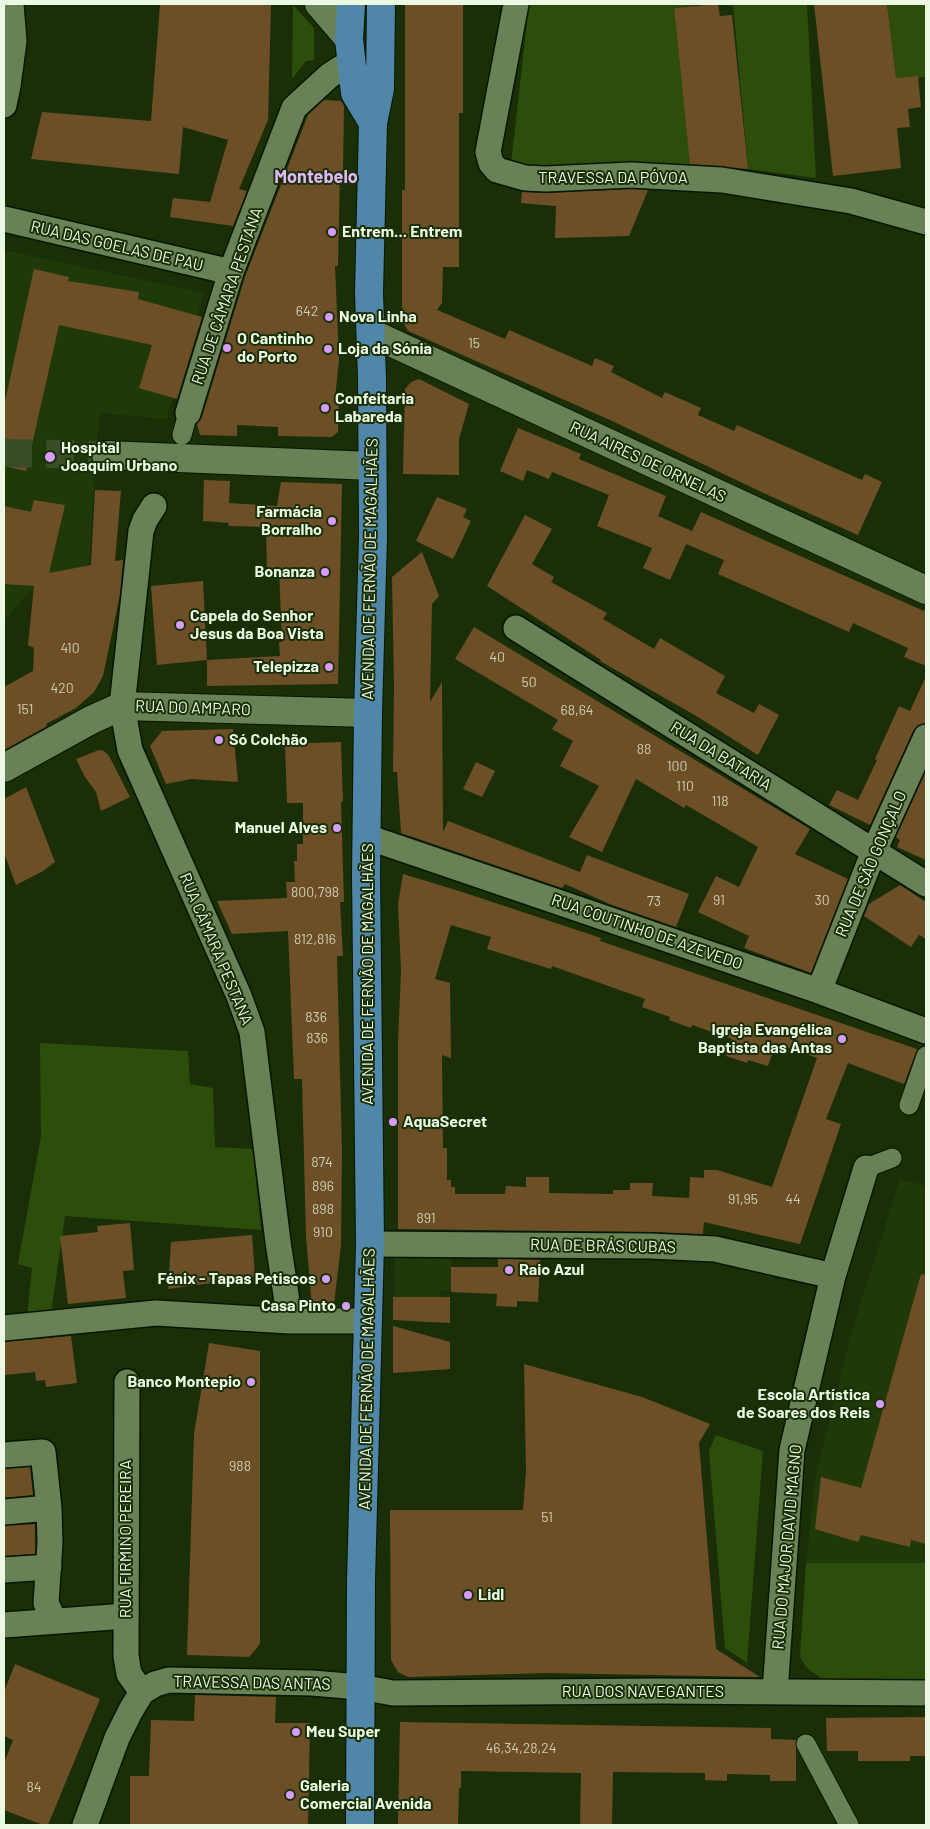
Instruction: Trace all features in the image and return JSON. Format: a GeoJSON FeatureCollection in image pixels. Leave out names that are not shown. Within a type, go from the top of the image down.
{"type":"FeatureCollection","features":[{"type":"Feature","properties":{"kind":"main road"},"geometry":{"type":"LineString","coordinates":[[351,4],[350,51],[355,93],[373,123]]}},
{"type":"Feature","properties":{"kind":"main road","name":"AVENIDA DE FERNÃO DE MAGALHÃES"},"geometry":{"type":"LineString","coordinates":[[360,1825],[360,1687],[370,1244],[367,837],[373,537],[369,293],[373,123],[380,89],[381,4]]}},
{"type":"Feature","properties":{"kind":"street"},"geometry":{"type":"LineString","coordinates":[[4,106],[14,41],[11,4]]}},
{"type":"Feature","properties":{"kind":"street"},"geometry":{"type":"LineString","coordinates":[[319,4],[350,51]]}},
{"type":"Feature","properties":{"kind":"street","name":"TRAVESSA DA PÓVOA"},"geometry":{"type":"LineString","coordinates":[[516,4],[488,152],[491,163],[497,170],[525,178],[546,179],[631,175],[722,180],[850,200],[926,222]]}},
{"type":"Feature","properties":{"kind":"street","name":"RUA DE CÂMARA PESTANA"},"geometry":{"type":"LineString","coordinates":[[185,424],[231,272],[294,108],[329,76],[341,68],[350,51]]}},
{"type":"Feature","properties":{"kind":"street","name":"RUA DAS GOELAS DE PAU"},"geometry":{"type":"LineString","coordinates":[[4,219],[231,272]]}},
{"type":"Feature","properties":{"kind":"street","name":"RUA AIRES DE ORNELAS"},"geometry":{"type":"LineString","coordinates":[[371,334],[926,590]]}},
{"type":"Feature","properties":{"kind":"street"},"geometry":{"type":"LineString","coordinates":[[106,455],[372,466]]}},
{"type":"Feature","properties":{"kind":"street"},"geometry":{"type":"LineString","coordinates":[[122,706],[141,531],[145,520],[154,506]]}},
{"type":"Feature","properties":{"kind":"street","name":"RUA DA BATARIA"},"geometry":{"type":"LineString","coordinates":[[516,628],[926,884]]}},
{"type":"Feature","properties":{"kind":"street","name":"RUA DO AMPARO"},"geometry":{"type":"LineString","coordinates":[[4,768],[90,720],[122,706],[368,713]]}},
{"type":"Feature","properties":{"kind":"street","name":"RUA CÂMARA PESTANA"},"geometry":{"type":"LineString","coordinates":[[122,706],[130,750],[240,996],[252,1032],[290,1321]]}},
{"type":"Feature","properties":{"kind":"street","name":"RUA DE SÃO GONÇALO"},"geometry":{"type":"LineString","coordinates":[[819,991],[874,851],[926,737]]}},
{"type":"Feature","properties":{"kind":"street","name":"RUA COUTINHO DE AZEVEDO"},"geometry":{"type":"LineString","coordinates":[[367,837],[819,991],[926,1030]]}},
{"type":"Feature","properties":{"kind":"street"},"geometry":{"type":"LineString","coordinates":[[909,1104],[926,1056]]}},
{"type":"Feature","properties":{"kind":"street","name":"RUA DO MAJOR DAVID MAGNO"},"geometry":{"type":"LineString","coordinates":[[775,1692],[792,1450],[833,1276],[866,1168],[892,1158]]}},
{"type":"Feature","properties":{"kind":"street","name":"RUA DE BRÁS CUBAS"},"geometry":{"type":"LineString","coordinates":[[370,1244],[650,1246],[715,1249],[833,1276]]}},
{"type":"Feature","properties":{"kind":"street"},"geometry":{"type":"LineString","coordinates":[[4,1328],[156,1313],[290,1321],[369,1321]]}},
{"type":"Feature","properties":{"kind":"street","name":"RUA FIRMINO PEREIRA"},"geometry":{"type":"LineString","coordinates":[[127,1382],[126,1656],[129,1674],[142,1692]]}},
{"type":"Feature","properties":{"kind":"street"},"geometry":{"type":"LineString","coordinates":[[4,1455],[43,1452],[49,1508],[49,1567],[46,1603],[54,1620]]}},
{"type":"Feature","properties":{"kind":"street"},"geometry":{"type":"LineString","coordinates":[[4,1512],[49,1508]]}},
{"type":"Feature","properties":{"kind":"street"},"geometry":{"type":"LineString","coordinates":[[4,1570],[49,1567]]}},
{"type":"Feature","properties":{"kind":"street"},"geometry":{"type":"LineString","coordinates":[[4,1625],[126,1616]]}},
{"type":"Feature","properties":{"kind":"street","name":"TRAVESSA DAS ANTAS"},"geometry":{"type":"LineString","coordinates":[[142,1692],[155,1684],[170,1680],[312,1683],[360,1687]]}},
{"type":"Feature","properties":{"kind":"street","name":"RUA DOS NAVEGANTES"},"geometry":{"type":"LineString","coordinates":[[360,1687],[393,1693],[926,1693]]}},
{"type":"Feature","properties":{"kind":"street"},"geometry":{"type":"LineString","coordinates":[[85,1825],[117,1738],[142,1692]]}},
{"type":"Feature","properties":{"kind":"street"},"geometry":{"type":"LineString","coordinates":[[806,1744],[849,1825]]}},
{"type":"Feature","properties":{"kind":"shaded area"},"geometry":{"type":"Polygon","coordinates":[[[529,4],[705,4],[674,8],[691,170],[511,164],[529,4]]]}},
{"type":"Feature","properties":{"kind":"shaded area"},"geometry":{"type":"Polygon","coordinates":[[[733,4],[807,4],[816,178],[748,169],[733,4]]]}},
{"type":"Feature","properties":{"kind":"shaded area"},"geometry":{"type":"Polygon","coordinates":[[[887,4],[926,4],[926,77],[896,78],[887,4]]]}},
{"type":"Feature","properties":{"kind":"shaded area"},"geometry":{"type":"Polygon","coordinates":[[[293,5],[314,28],[314,60],[306,61],[292,79],[293,5]]]}},
{"type":"Feature","properties":{"kind":"shaded area","name":"Hospital Joaquim Urbano"},"geometry":{"type":"Polygon","coordinates":[[[4,250],[204,293],[166,419],[99,413],[89,566],[77,573],[30,592],[4,620],[4,250]]]}},
{"type":"Feature","properties":{"kind":"shaded area"},"geometry":{"type":"Polygon","coordinates":[[[40,1043],[188,1051],[190,1084],[213,1088],[215,1147],[253,1149],[261,1230],[65,1216],[50,1320],[27,1316],[32,1268],[18,1264],[41,1136],[40,1043]]]}},
{"type":"Feature","properties":{"kind":"shaded area","name":"Escola Artística de Soares dos Reis"},"geometry":{"type":"Polygon","coordinates":[[[900,1179],[926,1186],[926,1563],[806,1563],[816,1474],[851,1334],[900,1179]]]}},
{"type":"Feature","properties":{"kind":"shaded area"},"geometry":{"type":"Polygon","coordinates":[[[395,1256],[452,1256],[451,1291],[440,1291],[440,1297],[394,1297],[395,1256]]]}},
{"type":"Feature","properties":{"kind":"shaded area"},"geometry":{"type":"Polygon","coordinates":[[[716,1435],[763,1451],[747,1663],[725,1648],[709,1451],[716,1435]]]}},
{"type":"Feature","properties":{"kind":"shaded area"},"geometry":{"type":"Polygon","coordinates":[[[806,1563],[926,1563],[926,1685],[832,1685],[806,1667],[800,1657],[806,1563]]]}},
{"type":"Feature","properties":{"kind":"building"},"geometry":{"type":"Polygon","coordinates":[[[160,4],[271,4],[268,120],[239,189],[247,191],[233,226],[170,217],[173,198],[210,202],[228,140],[183,127],[179,174],[31,159],[42,112],[151,121],[160,4]]]}},
{"type":"Feature","properties":{"kind":"building"},"geometry":{"type":"Polygon","coordinates":[[[405,4],[463,4],[463,113],[459,113],[459,267],[443,267],[442,303],[437,310],[505,339],[509,330],[592,366],[595,358],[614,366],[611,372],[662,398],[665,392],[701,408],[698,415],[734,431],[737,425],[862,480],[865,474],[882,482],[858,535],[770,496],[610,420],[408,331],[403,322],[402,303],[402,190],[405,190],[405,4]]]}},
{"type":"Feature","properties":{"kind":"building"},"geometry":{"type":"Polygon","coordinates":[[[718,4],[720,16],[732,15],[748,169],[690,164],[674,8],[718,4]]]}},
{"type":"Feature","properties":{"kind":"building"},"geometry":{"type":"Polygon","coordinates":[[[814,4],[887,4],[896,78],[918,76],[921,107],[908,109],[910,127],[897,128],[901,168],[833,176],[814,4]]]}},
{"type":"Feature","properties":{"kind":"building"},"geometry":{"type":"Polygon","coordinates":[[[324,100],[341,101],[344,106],[343,170],[340,172],[338,266],[335,266],[339,360],[335,398],[339,398],[338,432],[332,437],[278,436],[278,427],[237,425],[237,436],[200,435],[197,424],[202,417],[245,277],[308,115],[324,100]]]}},
{"type":"Feature","properties":{"kind":"building"},"geometry":{"type":"Polygon","coordinates":[[[631,189],[648,190],[629,236],[555,238],[556,206],[521,203],[522,192],[547,193],[631,189]]]}},
{"type":"Feature","properties":{"kind":"building"},"geometry":{"type":"Polygon","coordinates":[[[34,269],[69,277],[68,281],[139,292],[138,299],[202,317],[177,399],[139,388],[152,345],[59,325],[26,471],[4,466],[4,406],[34,269]]]}},
{"type":"Feature","properties":{"kind":"building"},"geometry":{"type":"Polygon","coordinates":[[[419,379],[469,404],[459,439],[459,475],[403,474],[405,389],[411,382],[419,379]]]}},
{"type":"Feature","properties":{"kind":"building"},"geometry":{"type":"Polygon","coordinates":[[[518,428],[581,454],[579,459],[666,496],[658,516],[692,531],[670,580],[643,568],[652,548],[597,526],[609,495],[552,472],[549,479],[527,470],[523,481],[500,471],[518,428]]]}},
{"type":"Feature","properties":{"kind":"building"},"geometry":{"type":"Polygon","coordinates":[[[204,480],[230,481],[229,503],[277,506],[281,482],[342,484],[338,684],[207,686],[207,660],[280,656],[279,642],[282,642],[279,569],[267,570],[266,527],[228,526],[229,523],[203,521],[204,480]]]}},
{"type":"Feature","properties":{"kind":"building"},"geometry":{"type":"Polygon","coordinates":[[[95,490],[121,491],[115,561],[123,560],[120,595],[103,676],[94,692],[76,708],[4,750],[4,687],[33,671],[34,648],[28,645],[34,586],[4,584],[4,506],[31,512],[34,500],[65,505],[49,573],[91,565],[95,490]]]}},
{"type":"Feature","properties":{"kind":"building"},"geometry":{"type":"Polygon","coordinates":[[[437,497],[467,509],[463,517],[471,521],[453,559],[416,541],[437,497]]]}},
{"type":"Feature","properties":{"kind":"building"},"geometry":{"type":"Polygon","coordinates":[[[701,512],[924,611],[926,607],[926,666],[904,657],[908,648],[853,623],[849,632],[718,574],[724,560],[686,544],[701,512]]]}},
{"type":"Feature","properties":{"kind":"building"},"geometry":{"type":"Polygon","coordinates":[[[525,515],[552,529],[532,564],[554,577],[551,582],[607,613],[603,619],[654,649],[660,638],[725,676],[716,693],[754,713],[759,704],[779,715],[758,755],[698,717],[600,661],[487,586],[525,515]]]}},
{"type":"Feature","properties":{"kind":"building"},"geometry":{"type":"Polygon","coordinates":[[[422,552],[439,596],[432,604],[430,702],[442,682],[443,832],[448,821],[580,872],[587,855],[689,894],[676,927],[612,905],[565,884],[562,888],[401,833],[397,772],[393,772],[392,577],[422,552]]]}},
{"type":"Feature","properties":{"kind":"building","name":"Capela do Senhor Jesus da Boa Vista"},"geometry":{"type":"Polygon","coordinates":[[[203,581],[207,660],[157,665],[151,586],[203,581]]]}},
{"type":"Feature","properties":{"kind":"building"},"geometry":{"type":"Polygon","coordinates":[[[474,627],[810,829],[795,854],[848,879],[811,973],[744,948],[749,936],[698,912],[716,876],[739,887],[758,847],[686,805],[684,808],[636,779],[602,852],[569,837],[599,786],[560,766],[573,741],[552,729],[558,720],[455,659],[474,627]]]}},
{"type":"Feature","properties":{"kind":"building"},"geometry":{"type":"Polygon","coordinates":[[[926,676],[926,723],[918,725],[913,731],[870,825],[829,805],[837,790],[858,800],[899,706],[910,711],[926,676]]]}},
{"type":"Feature","properties":{"kind":"building"},"geometry":{"type":"Polygon","coordinates":[[[233,729],[238,782],[191,779],[166,784],[150,746],[162,731],[233,729]]]}},
{"type":"Feature","properties":{"kind":"building"},"geometry":{"type":"Polygon","coordinates":[[[341,742],[344,902],[340,902],[343,956],[337,956],[342,1151],[341,1245],[334,1305],[331,1307],[312,1307],[306,1236],[302,1079],[294,1079],[288,931],[232,934],[217,901],[287,898],[286,882],[295,882],[294,861],[297,861],[297,844],[303,844],[303,803],[287,803],[285,744],[341,742]]]}},
{"type":"Feature","properties":{"kind":"building"},"geometry":{"type":"Polygon","coordinates":[[[99,750],[104,751],[109,756],[130,797],[101,811],[96,792],[85,777],[76,759],[99,750]]]}},
{"type":"Feature","properties":{"kind":"building"},"geometry":{"type":"Polygon","coordinates":[[[476,762],[495,771],[482,797],[463,789],[476,762]]]}},
{"type":"Feature","properties":{"kind":"building"},"geometry":{"type":"Polygon","coordinates":[[[926,771],[926,860],[897,847],[900,840],[896,837],[926,771]]]}},
{"type":"Feature","properties":{"kind":"building"},"geometry":{"type":"Polygon","coordinates":[[[26,787],[55,862],[43,871],[16,885],[4,853],[4,799],[26,787]]]}},
{"type":"Feature","properties":{"kind":"building"},"geometry":{"type":"Polygon","coordinates":[[[403,874],[601,938],[600,941],[917,1049],[904,1084],[848,1063],[826,1119],[841,1124],[800,1244],[704,1222],[703,1234],[398,1229],[398,1042],[401,971],[398,904],[403,874]],[[451,925],[435,979],[450,983],[451,1058],[442,1055],[443,1148],[447,1148],[447,1180],[451,1180],[451,1187],[455,1187],[455,1194],[505,1194],[506,1186],[526,1187],[526,1177],[549,1177],[549,1193],[613,1194],[613,1190],[630,1190],[630,1183],[653,1183],[652,1196],[689,1198],[690,1177],[704,1178],[704,1170],[717,1170],[772,1187],[817,1058],[776,1043],[768,1066],[748,1060],[747,1063],[726,1056],[732,1039],[692,1025],[691,1028],[669,1020],[670,1017],[642,1007],[645,999],[552,966],[551,969],[487,949],[491,937],[451,925]]]}},
{"type":"Feature","properties":{"kind":"building"},"geometry":{"type":"Polygon","coordinates":[[[900,885],[926,902],[926,939],[919,935],[911,947],[864,916],[869,904],[900,885]]]}},
{"type":"Feature","properties":{"kind":"building"},"geometry":{"type":"Polygon","coordinates":[[[130,1223],[134,1270],[123,1271],[126,1298],[68,1304],[60,1236],[98,1232],[97,1226],[130,1223]]]}},
{"type":"Feature","properties":{"kind":"building"},"geometry":{"type":"Polygon","coordinates":[[[252,1235],[255,1277],[168,1289],[171,1242],[252,1235]]]}},
{"type":"Feature","properties":{"kind":"building"},"geometry":{"type":"Polygon","coordinates":[[[498,1259],[540,1260],[538,1302],[517,1301],[517,1307],[496,1306],[497,1294],[451,1292],[451,1267],[498,1267],[498,1259]]]}},
{"type":"Feature","properties":{"kind":"building"},"geometry":{"type":"Polygon","coordinates":[[[921,1274],[926,1275],[926,1544],[911,1540],[910,1547],[861,1535],[858,1542],[815,1529],[821,1477],[861,1488],[921,1274]]]}},
{"type":"Feature","properties":{"kind":"building"},"geometry":{"type":"Polygon","coordinates":[[[393,1297],[450,1297],[450,1323],[393,1320],[393,1297]]]}},
{"type":"Feature","properties":{"kind":"building"},"geometry":{"type":"Polygon","coordinates":[[[393,1326],[450,1342],[450,1369],[393,1373],[393,1326]]]}},
{"type":"Feature","properties":{"kind":"building"},"geometry":{"type":"Polygon","coordinates":[[[71,1336],[77,1383],[46,1387],[45,1380],[36,1381],[35,1372],[4,1375],[4,1342],[71,1336]]]}},
{"type":"Feature","properties":{"kind":"building"},"geometry":{"type":"Polygon","coordinates":[[[209,1343],[260,1351],[260,1644],[249,1657],[187,1655],[194,1434],[209,1343]]]}},
{"type":"Feature","properties":{"kind":"building"},"geometry":{"type":"Polygon","coordinates":[[[524,1364],[642,1397],[710,1424],[699,1443],[716,1649],[760,1677],[546,1673],[408,1677],[398,1672],[391,1660],[390,1510],[523,1510],[526,1472],[524,1364]]]}},
{"type":"Feature","properties":{"kind":"building"},"geometry":{"type":"Polygon","coordinates":[[[30,1467],[33,1495],[4,1498],[4,1469],[30,1467]]]}},
{"type":"Feature","properties":{"kind":"building"},"geometry":{"type":"Polygon","coordinates":[[[35,1524],[35,1554],[4,1556],[4,1526],[35,1524]]]}},
{"type":"Feature","properties":{"kind":"building"},"geometry":{"type":"Polygon","coordinates":[[[15,1664],[100,1699],[48,1825],[43,1825],[4,1810],[4,1763],[13,1740],[4,1736],[4,1692],[15,1664]]]}},
{"type":"Feature","properties":{"kind":"building"},"geometry":{"type":"Polygon","coordinates":[[[195,1695],[276,1697],[275,1723],[310,1723],[308,1825],[130,1825],[130,1776],[149,1776],[151,1720],[194,1721],[195,1695]]]}},
{"type":"Feature","properties":{"kind":"building"},"geometry":{"type":"Polygon","coordinates":[[[926,1717],[926,1756],[910,1756],[910,1761],[858,1761],[858,1751],[827,1751],[826,1718],[926,1717]]]}},
{"type":"Feature","properties":{"kind":"building"},"geometry":{"type":"Polygon","coordinates":[[[400,1722],[771,1728],[771,1739],[796,1740],[796,1781],[770,1781],[770,1775],[727,1774],[727,1781],[705,1780],[705,1773],[613,1772],[612,1825],[580,1825],[581,1773],[461,1771],[458,1825],[398,1825],[400,1722]]]}},
{"type":"Feature","properties":{"kind":"tunnel"},"geometry":{"type":"LineString","coordinates":[[4,453],[106,455]]}},
{"type":"Feature","properties":{"kind":"place","name":"Entrem... Entrem"},"geometry":{"type":"Point","coordinates":[332,232]}},
{"type":"Feature","properties":{"kind":"place","name":"Nova Linha"},"geometry":{"type":"Point","coordinates":[329,317]}},
{"type":"Feature","properties":{"kind":"place","name":"O Cantinho do Porto"},"geometry":{"type":"Point","coordinates":[227,348]}},
{"type":"Feature","properties":{"kind":"place","name":"Loja da Sónia"},"geometry":{"type":"Point","coordinates":[328,349]}},
{"type":"Feature","properties":{"kind":"place","name":"Confeitaria Labareda"},"geometry":{"type":"Point","coordinates":[325,408]}},
{"type":"Feature","properties":{"kind":"place","name":"Hospital Joaquim Urbano"},"geometry":{"type":"Point","coordinates":[50,457]}},
{"type":"Feature","properties":{"kind":"place","name":"Farmácia Borralho"},"geometry":{"type":"Point","coordinates":[332,521]}},
{"type":"Feature","properties":{"kind":"place","name":"Bonanza"},"geometry":{"type":"Point","coordinates":[325,572]}},
{"type":"Feature","properties":{"kind":"place","name":"Capela do Senhor Jesus da Boa Vista"},"geometry":{"type":"Point","coordinates":[180,625]}},
{"type":"Feature","properties":{"kind":"place","name":"Telepizza"},"geometry":{"type":"Point","coordinates":[329,667]}},
{"type":"Feature","properties":{"kind":"place","name":"Só Colchão"},"geometry":{"type":"Point","coordinates":[219,740]}},
{"type":"Feature","properties":{"kind":"place","name":"Manuel Alves"},"geometry":{"type":"Point","coordinates":[337,828]}},
{"type":"Feature","properties":{"kind":"place","name":"Igreja Evangélica Baptista das Antas"},"geometry":{"type":"Point","coordinates":[842,1039]}},
{"type":"Feature","properties":{"kind":"place","name":"AquaSecret"},"geometry":{"type":"Point","coordinates":[393,1122]}},
{"type":"Feature","properties":{"kind":"place","name":"Raio Azul"},"geometry":{"type":"Point","coordinates":[509,1270]}},
{"type":"Feature","properties":{"kind":"place","name":"Fénix - Tapas Petiscos"},"geometry":{"type":"Point","coordinates":[326,1279]}},
{"type":"Feature","properties":{"kind":"place","name":"Casa Pinto"},"geometry":{"type":"Point","coordinates":[346,1306]}},
{"type":"Feature","properties":{"kind":"place","name":"Banco Montepio"},"geometry":{"type":"Point","coordinates":[251,1382]}},
{"type":"Feature","properties":{"kind":"place","name":"Escola Artística de Soares dos Reis"},"geometry":{"type":"Point","coordinates":[880,1404]}},
{"type":"Feature","properties":{"kind":"place","name":"Lidl"},"geometry":{"type":"Point","coordinates":[468,1595]}},
{"type":"Feature","properties":{"kind":"place","name":"Meu Super"},"geometry":{"type":"Point","coordinates":[296,1732]}},
{"type":"Feature","properties":{"kind":"place","name":"Galeria Comercial Avenida"},"geometry":{"type":"Point","coordinates":[290,1795]}},
{"type":"Feature","properties":{"kind":"district","name":"Montebelo"},"geometry":{"type":"Point","coordinates":[316,177]}}]}
